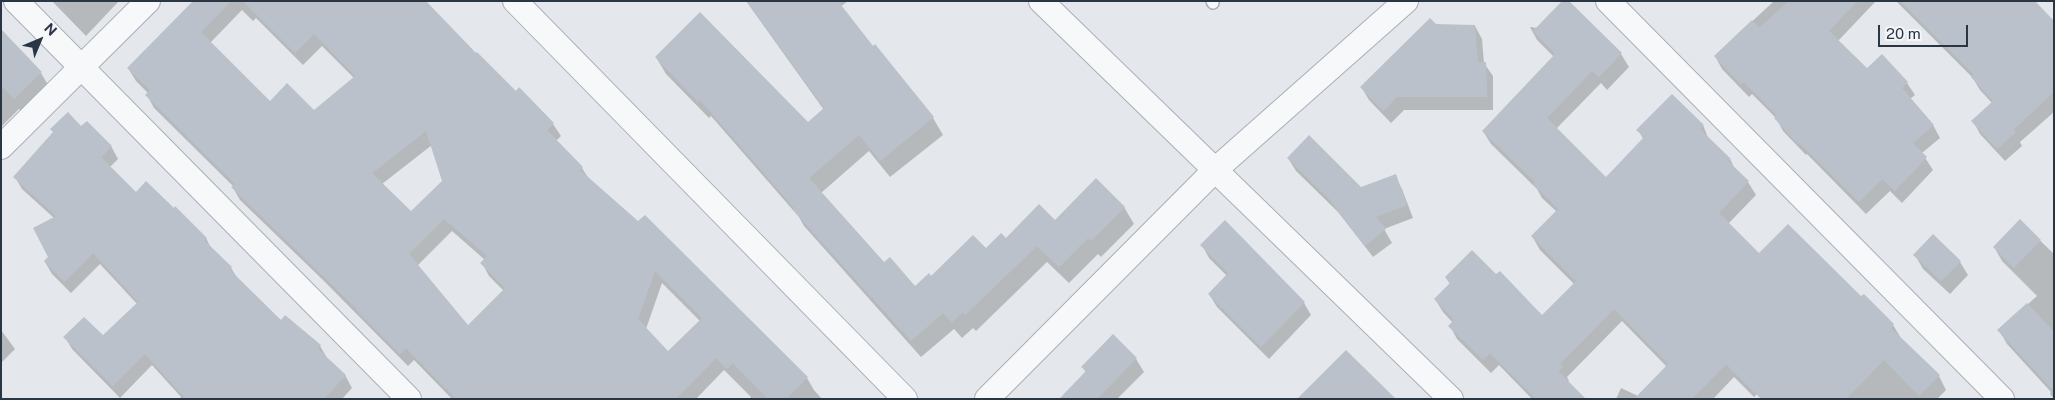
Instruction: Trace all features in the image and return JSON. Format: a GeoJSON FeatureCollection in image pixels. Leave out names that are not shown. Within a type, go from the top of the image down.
{"type":"FeatureCollection","features":[{"type":"Feature","properties":{"kind":"street"},"geometry":{"type":"LineString","coordinates":[[16,1],[408,399]]}},
{"type":"Feature","properties":{"kind":"street"},"geometry":{"type":"LineString","coordinates":[[1,146],[148,1]]}},
{"type":"Feature","properties":{"kind":"street"},"geometry":{"type":"LineString","coordinates":[[515,1],[905,399]]}},
{"type":"Feature","properties":{"kind":"street"},"geometry":{"type":"LineString","coordinates":[[1041,1],[1451,399]]}},
{"type":"Feature","properties":{"kind":"street"},"geometry":{"type":"LineString","coordinates":[[987,399],[1216,170],[1406,1]]}},
{"type":"Feature","properties":{"kind":"street"},"geometry":{"type":"LineString","coordinates":[[1608,1],[2002,399]]}},
{"type":"Feature","properties":{"kind":"building"},"geometry":{"type":"Polygon","coordinates":[[[193,1],[231,1],[201,32],[270,101],[287,83],[314,110],[355,76],[314,34],[295,53],[243,1],[426,1],[476,53],[516,91],[519,87],[554,123],[547,130],[583,167],[580,170],[638,221],[645,215],[808,377],[786,399],[768,399],[733,363],[727,369],[716,358],[676,399],[456,399],[406,348],[400,354],[357,309],[231,187],[235,184],[145,95],[150,90],[127,68],[193,1]],[[426,131],[372,173],[411,211],[442,181],[426,131]],[[444,219],[409,254],[468,325],[505,288],[480,263],[487,256],[444,219]],[[655,271],[638,319],[668,351],[702,318],[655,271]]]}},
{"type":"Feature","properties":{"kind":"building"},"geometry":{"type":"Polygon","coordinates":[[[747,1],[838,1],[873,46],[875,44],[934,117],[880,161],[859,135],[809,178],[884,262],[890,257],[915,286],[929,273],[931,276],[973,235],[986,248],[1001,233],[1006,238],[1039,204],[1055,220],[1096,178],[1125,207],[1091,241],[1088,238],[1059,267],[1037,246],[965,315],[963,312],[952,322],[943,313],[911,341],[792,209],[794,208],[700,100],[698,102],[655,57],[700,12],[808,122],[824,108],[747,1]]]}},
{"type":"Feature","properties":{"kind":"building"},"geometry":{"type":"Polygon","coordinates":[[[1562,1],[1569,1],[1622,53],[1599,77],[1592,71],[1547,118],[1606,177],[1644,137],[1636,130],[1672,94],[1704,125],[1700,129],[1731,159],[1728,161],[1749,181],[1719,213],[1759,253],[1788,224],[1861,296],[1864,294],[1894,324],[1891,328],[1940,375],[1919,396],[1884,360],[1846,399],[1761,399],[1726,364],[1692,399],[1634,399],[1668,364],[1614,309],[1560,364],[1563,367],[1558,371],[1586,399],[1536,399],[1490,353],[1483,360],[1448,326],[1454,320],[1434,299],[1450,283],[1445,277],[1472,250],[1496,274],[1500,271],[1542,315],[1576,281],[1531,236],[1558,209],[1533,184],[1535,182],[1482,131],[1555,54],[1533,31],[1562,1]]]}},
{"type":"Feature","properties":{"kind":"building"},"geometry":{"type":"Polygon","coordinates":[[[1789,1],[1857,1],[1829,31],[1867,68],[1882,54],[1908,82],[1902,88],[1934,125],[1913,143],[1927,157],[1895,191],[1882,179],[1859,202],[1798,144],[1774,118],[1777,116],[1744,82],[1741,85],[1714,56],[1752,20],[1759,28],[1789,1]]]}},
{"type":"Feature","properties":{"kind":"building"},"geometry":{"type":"Polygon","coordinates":[[[1900,1],[2035,1],[2054,21],[2054,92],[2013,130],[2016,132],[1997,149],[1971,121],[1993,101],[1971,77],[1973,74],[1900,1]]]}},
{"type":"Feature","properties":{"kind":"building"},"geometry":{"type":"Polygon","coordinates":[[[1430,18],[1436,24],[1475,25],[1478,62],[1486,62],[1487,97],[1397,97],[1383,111],[1360,87],[1430,18]]]}},
{"type":"Feature","properties":{"kind":"building"},"geometry":{"type":"Polygon","coordinates":[[[1,29],[42,72],[14,99],[1,85],[1,29]]]}},
{"type":"Feature","properties":{"kind":"building"},"geometry":{"type":"Polygon","coordinates":[[[68,112],[81,126],[87,121],[112,146],[101,157],[136,192],[146,181],[174,208],[175,206],[207,238],[204,240],[232,267],[230,270],[281,320],[285,315],[321,345],[318,349],[346,375],[324,399],[186,399],[145,354],[113,386],[63,337],[84,317],[103,335],[138,302],[93,253],[64,282],[44,261],[48,257],[33,228],[56,216],[13,177],[53,132],[50,129],[68,112]]]}},
{"type":"Feature","properties":{"kind":"building"},"geometry":{"type":"Polygon","coordinates":[[[1309,135],[1361,187],[1396,174],[1407,205],[1376,217],[1386,229],[1365,246],[1330,200],[1287,158],[1309,135]]]}},
{"type":"Feature","properties":{"kind":"building"},"geometry":{"type":"Polygon","coordinates":[[[2020,219],[2041,240],[2014,268],[1993,247],[2020,219]]]}},
{"type":"Feature","properties":{"kind":"building"},"geometry":{"type":"Polygon","coordinates":[[[1225,220],[1305,302],[1261,347],[1208,294],[1228,273],[1200,245],[1225,220]]]}},
{"type":"Feature","properties":{"kind":"building"},"geometry":{"type":"Polygon","coordinates":[[[1933,234],[1961,261],[1941,281],[1913,255],[1933,234]]]}},
{"type":"Feature","properties":{"kind":"building"},"geometry":{"type":"Polygon","coordinates":[[[2027,303],[2054,332],[2054,391],[1997,330],[2027,303]]]}},
{"type":"Feature","properties":{"kind":"building"},"geometry":{"type":"Polygon","coordinates":[[[1113,334],[1137,358],[1097,399],[1059,399],[1086,371],[1081,367],[1113,334]]]}},
{"type":"Feature","properties":{"kind":"building"},"geometry":{"type":"Polygon","coordinates":[[[1346,350],[1396,399],[1297,399],[1346,350]]]}}]}
